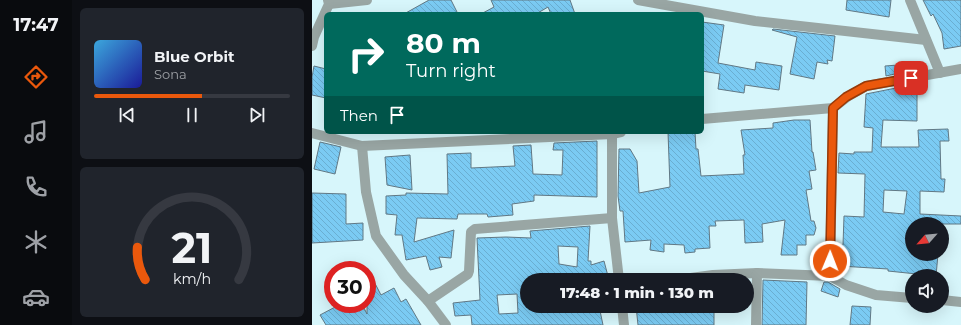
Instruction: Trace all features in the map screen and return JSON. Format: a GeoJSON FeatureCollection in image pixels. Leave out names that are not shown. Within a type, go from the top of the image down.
{"type":"FeatureCollection","features":[{"type":"Feature","properties":{"kind":"street"},"geometry":{"type":"LineString","coordinates":[[312,46],[328,2],[367,0]]}},
{"type":"Feature","properties":{"kind":"street"},"geometry":{"type":"LineString","coordinates":[[638,0],[755,21],[926,40]]}},
{"type":"Feature","properties":{"kind":"street"},"geometry":{"type":"LineString","coordinates":[[910,0],[940,73]]}},
{"type":"Feature","properties":{"kind":"street"},"geometry":{"type":"LineString","coordinates":[[704,119],[833,108],[846,97],[866,86],[961,69]]}},
{"type":"Feature","properties":{"kind":"street"},"geometry":{"type":"LineString","coordinates":[[830,276],[833,108]]}},
{"type":"Feature","properties":{"kind":"street"},"geometry":{"type":"LineString","coordinates":[[312,133],[362,146],[596,134]]}},
{"type":"Feature","properties":{"kind":"street"},"geometry":{"type":"LineString","coordinates":[[616,134],[612,218],[618,273]]}},
{"type":"Feature","properties":{"kind":"street"},"geometry":{"type":"LineString","coordinates":[[362,146],[366,192],[376,236],[404,275],[428,301],[446,325]]}},
{"type":"Feature","properties":{"kind":"street"},"geometry":{"type":"LineString","coordinates":[[428,301],[468,274],[471,232],[475,229],[612,218]]}},
{"type":"Feature","properties":{"kind":"street"},"geometry":{"type":"LineString","coordinates":[[754,273],[830,276],[846,285],[876,295],[905,297]]}},
{"type":"Feature","properties":{"kind":"street"},"geometry":{"type":"LineString","coordinates":[[756,325],[757,273]]}},
{"type":"Feature","properties":{"kind":"street"},"geometry":{"type":"LineString","coordinates":[[949,301],[961,302]]}},
{"type":"Feature","properties":{"kind":"street"},"geometry":{"type":"LineString","coordinates":[[623,313],[624,325]]}},
{"type":"Feature","properties":{"kind":"building"},"geometry":{"type":"Polygon","coordinates":[[[429,0],[451,0],[457,12],[408,12],[429,0]]]}},
{"type":"Feature","properties":{"kind":"building"},"geometry":{"type":"Polygon","coordinates":[[[491,0],[570,0],[574,12],[550,12],[548,7],[539,12],[485,12],[494,7],[491,0]]]}},
{"type":"Feature","properties":{"kind":"building"},"geometry":{"type":"Polygon","coordinates":[[[847,0],[891,0],[889,17],[846,10],[847,0]]]}},
{"type":"Feature","properties":{"kind":"building"},"geometry":{"type":"Polygon","coordinates":[[[923,0],[961,0],[961,46],[944,49],[942,33],[933,14],[931,16],[923,0]]]}},
{"type":"Feature","properties":{"kind":"building"},"geometry":{"type":"Polygon","coordinates":[[[704,22],[724,25],[718,63],[755,70],[756,62],[782,66],[779,90],[745,85],[744,93],[718,89],[720,74],[704,71],[704,22]]]}},
{"type":"Feature","properties":{"kind":"building"},"geometry":{"type":"Polygon","coordinates":[[[772,30],[835,36],[832,61],[827,60],[828,64],[817,62],[814,79],[790,74],[797,37],[772,30]]]}},
{"type":"Feature","properties":{"kind":"building"},"geometry":{"type":"Polygon","coordinates":[[[898,65],[899,73],[886,76],[885,66],[898,65]]]}},
{"type":"Feature","properties":{"kind":"building"},"geometry":{"type":"Polygon","coordinates":[[[314,66],[324,68],[324,98],[312,95],[312,77],[314,66]]]}},
{"type":"Feature","properties":{"kind":"building"},"geometry":{"type":"Polygon","coordinates":[[[917,85],[917,121],[883,120],[881,147],[919,147],[918,130],[948,129],[949,141],[940,141],[941,179],[945,179],[944,192],[920,191],[920,214],[961,216],[961,224],[949,224],[949,217],[905,217],[905,261],[937,261],[937,269],[905,269],[905,273],[888,271],[888,269],[840,266],[840,245],[843,245],[844,216],[864,217],[865,174],[838,173],[839,153],[854,154],[854,152],[872,152],[873,128],[864,127],[866,94],[917,85]],[[884,190],[883,212],[904,214],[907,191],[884,190]]]}},
{"type":"Feature","properties":{"kind":"building"},"geometry":{"type":"Polygon","coordinates":[[[794,120],[810,120],[812,152],[816,170],[809,171],[812,189],[806,190],[811,221],[814,221],[816,228],[814,235],[806,235],[806,245],[797,245],[797,255],[781,255],[785,220],[762,224],[763,242],[745,243],[744,220],[715,221],[716,226],[709,226],[710,248],[695,249],[695,252],[685,253],[684,245],[664,244],[664,252],[650,250],[651,240],[625,242],[623,211],[620,211],[618,196],[619,149],[630,149],[637,161],[639,193],[670,187],[668,134],[695,134],[696,149],[698,149],[701,176],[744,174],[743,155],[745,155],[741,130],[773,128],[773,123],[794,120]]]}},
{"type":"Feature","properties":{"kind":"building"},"geometry":{"type":"Polygon","coordinates":[[[597,141],[597,197],[534,195],[534,201],[512,204],[513,215],[488,217],[487,214],[458,214],[457,219],[417,218],[414,242],[454,230],[451,258],[439,257],[442,267],[430,270],[426,256],[406,260],[402,235],[395,235],[397,215],[386,214],[386,196],[406,195],[406,193],[448,194],[447,154],[471,153],[471,168],[515,166],[513,146],[531,145],[533,174],[562,175],[563,150],[553,150],[554,143],[597,141]]]}},
{"type":"Feature","properties":{"kind":"building"},"geometry":{"type":"Polygon","coordinates":[[[320,142],[341,147],[335,174],[314,169],[320,142]]]}},
{"type":"Feature","properties":{"kind":"building"},"geometry":{"type":"Polygon","coordinates":[[[410,155],[412,190],[387,185],[385,157],[410,155]]]}},
{"type":"Feature","properties":{"kind":"building"},"geometry":{"type":"Polygon","coordinates":[[[312,193],[346,194],[346,224],[363,223],[363,240],[312,243],[312,193]]]}},
{"type":"Feature","properties":{"kind":"building"},"geometry":{"type":"Polygon","coordinates":[[[590,226],[588,261],[591,261],[591,265],[604,261],[607,273],[520,273],[520,313],[600,313],[603,325],[472,325],[471,315],[455,316],[453,303],[480,300],[477,238],[531,238],[530,231],[590,226]],[[558,246],[559,264],[577,267],[578,247],[558,246]],[[517,294],[497,295],[499,314],[518,313],[517,294]]]}},
{"type":"Feature","properties":{"kind":"building"},"geometry":{"type":"Polygon","coordinates":[[[763,280],[807,282],[806,325],[762,325],[763,280]]]}},
{"type":"Feature","properties":{"kind":"building"},"geometry":{"type":"Polygon","coordinates":[[[824,282],[828,282],[840,289],[838,297],[821,291],[824,282]]]}},
{"type":"Feature","properties":{"kind":"building"},"geometry":{"type":"Polygon","coordinates":[[[376,285],[381,295],[394,288],[401,302],[406,299],[421,325],[326,325],[320,315],[324,313],[376,313],[376,285]]]}},
{"type":"Feature","properties":{"kind":"building"},"geometry":{"type":"Polygon","coordinates":[[[852,306],[871,307],[870,325],[850,325],[852,306]]]}},
{"type":"Feature","properties":{"kind":"building"},"geometry":{"type":"Polygon","coordinates":[[[637,313],[714,313],[714,325],[638,325],[637,313]]]}},
{"type":"Feature","properties":{"kind":"route"},"geometry":{"type":"LineString","coordinates":[[830,261],[833,108],[846,97],[866,86],[911,78]]}}]}
